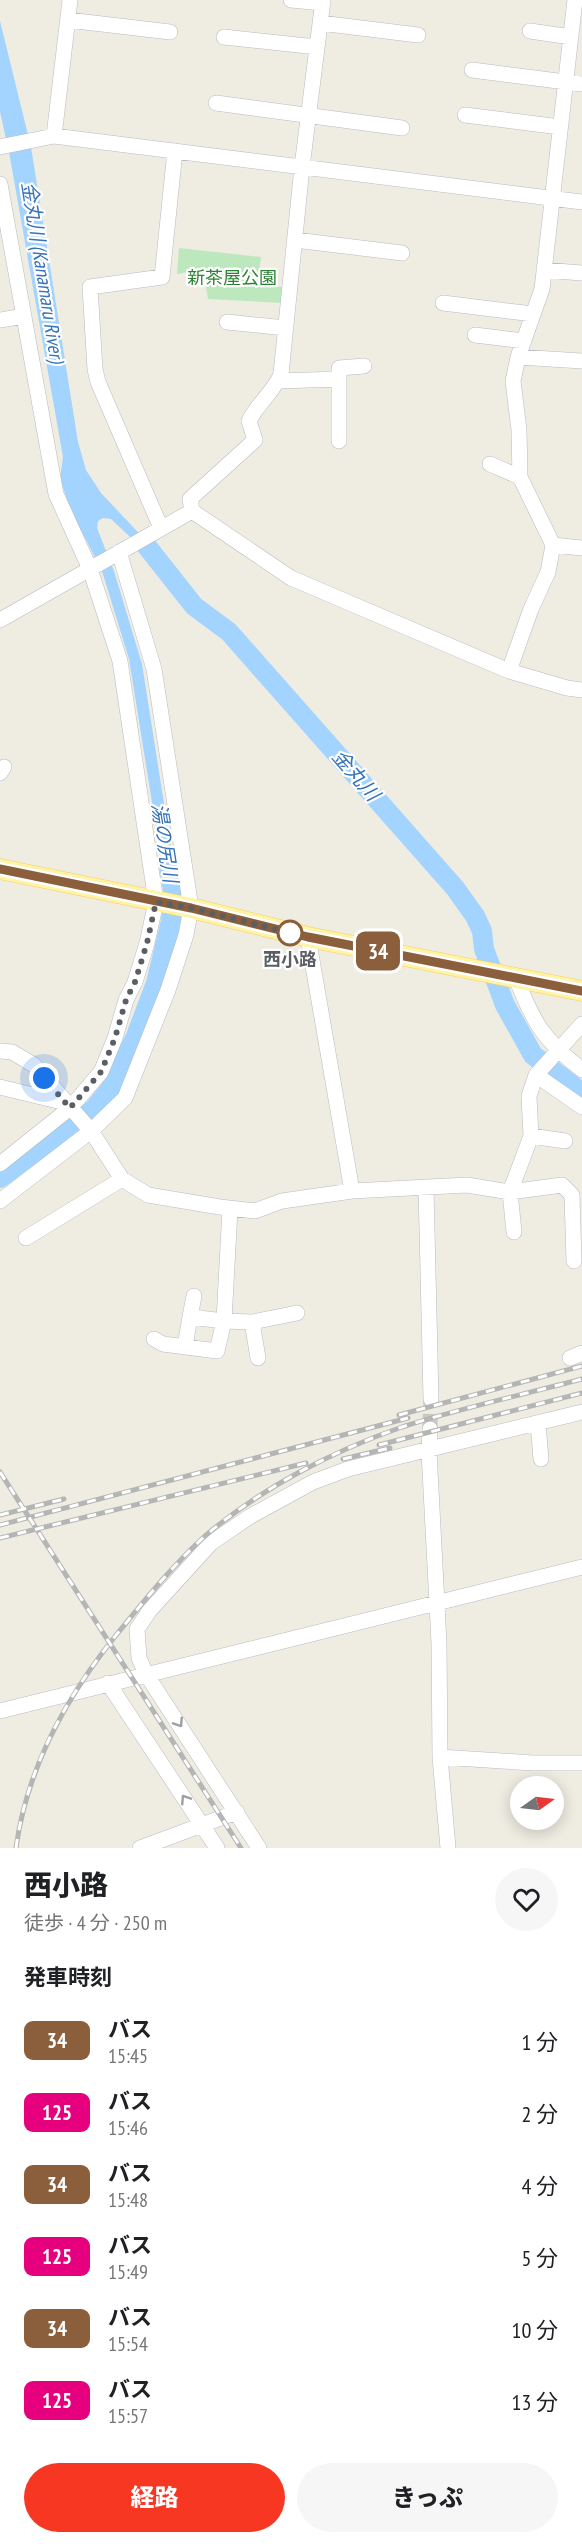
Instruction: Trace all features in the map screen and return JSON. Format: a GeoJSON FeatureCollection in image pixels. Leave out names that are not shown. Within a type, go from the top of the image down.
{"type":"FeatureCollection","features":[{"type":"Feature","properties":{"kind":"main road"},"geometry":{"type":"LineString","coordinates":[[0,869],[190,908],[308,937],[580,990]]}},
{"type":"Feature","properties":{"kind":"street"},"geometry":{"type":"LineString","coordinates":[[48,137],[70,0]]}},
{"type":"Feature","properties":{"kind":"street"},"geometry":{"type":"LineString","coordinates":[[291,0],[323,2],[302,167],[279,381],[256,407],[249,421],[255,440],[190,499],[192,511],[291,578],[509,671],[567,688],[582,690]]}},
{"type":"Feature","properties":{"kind":"street"},"geometry":{"type":"LineString","coordinates":[[509,671],[531,609],[548,572],[553,545],[520,477],[519,430],[513,381],[518,357],[542,289],[575,0]]}},
{"type":"Feature","properties":{"kind":"street"},"geometry":{"type":"LineString","coordinates":[[68,20],[170,32]]}},
{"type":"Feature","properties":{"kind":"street"},"geometry":{"type":"LineString","coordinates":[[320,23],[418,35]]}},
{"type":"Feature","properties":{"kind":"street"},"geometry":{"type":"LineString","coordinates":[[530,31],[571,37]]}},
{"type":"Feature","properties":{"kind":"street"},"geometry":{"type":"LineString","coordinates":[[224,37],[317,47]]}},
{"type":"Feature","properties":{"kind":"street"},"geometry":{"type":"LineString","coordinates":[[472,70],[582,84]]}},
{"type":"Feature","properties":{"kind":"street"},"geometry":{"type":"LineString","coordinates":[[216,103],[402,128]]}},
{"type":"Feature","properties":{"kind":"street"},"geometry":{"type":"LineString","coordinates":[[465,115],[560,127]]}},
{"type":"Feature","properties":{"kind":"street"},"geometry":{"type":"LineString","coordinates":[[0,147],[48,137],[582,202]]}},
{"type":"Feature","properties":{"kind":"street"},"geometry":{"type":"LineString","coordinates":[[155,532],[98,382],[95,369],[90,287],[162,277],[175,151]]}},
{"type":"Feature","properties":{"kind":"street"},"geometry":{"type":"LineString","coordinates":[[0,184],[56,494],[94,567],[120,661],[162,903],[101,1072],[68,1106],[0,1164]]}},
{"type":"Feature","properties":{"kind":"street"},"geometry":{"type":"LineString","coordinates":[[295,240],[402,253]]}},
{"type":"Feature","properties":{"kind":"street"},"geometry":{"type":"LineString","coordinates":[[544,270],[582,273]]}},
{"type":"Feature","properties":{"kind":"street"},"geometry":{"type":"LineString","coordinates":[[443,303],[533,314]]}},
{"type":"Feature","properties":{"kind":"street"},"geometry":{"type":"LineString","coordinates":[[0,320],[24,316]]}},
{"type":"Feature","properties":{"kind":"street"},"geometry":{"type":"LineString","coordinates":[[227,322],[286,328]]}},
{"type":"Feature","properties":{"kind":"street"},"geometry":{"type":"LineString","coordinates":[[476,335],[524,341]]}},
{"type":"Feature","properties":{"kind":"street"},"geometry":{"type":"LineString","coordinates":[[518,357],[582,361]]}},
{"type":"Feature","properties":{"kind":"street"},"geometry":{"type":"LineString","coordinates":[[339,441],[339,368],[364,366]]}},
{"type":"Feature","properties":{"kind":"street"},"geometry":{"type":"LineString","coordinates":[[279,381],[339,379]]}},
{"type":"Feature","properties":{"kind":"street"},"geometry":{"type":"LineString","coordinates":[[490,464],[520,477]]}},
{"type":"Feature","properties":{"kind":"street"},"geometry":{"type":"LineString","coordinates":[[0,620],[192,511]]}},
{"type":"Feature","properties":{"kind":"street"},"geometry":{"type":"LineString","coordinates":[[553,545],[582,548]]}},
{"type":"Feature","properties":{"kind":"street"},"geometry":{"type":"LineString","coordinates":[[0,1201],[91,1131],[125,1098],[168,990],[186,935],[190,908],[154,669],[120,551]]}},
{"type":"Feature","properties":{"kind":"street"},"geometry":{"type":"LineString","coordinates":[[308,937],[352,1191]]}},
{"type":"Feature","properties":{"kind":"street"},"geometry":{"type":"LineString","coordinates":[[517,978],[539,1029],[558,1051],[582,1070]]}},
{"type":"Feature","properties":{"kind":"street"},"geometry":{"type":"LineString","coordinates":[[514,1232],[510,1192],[531,1136],[529,1096],[537,1075],[582,1024]]}},
{"type":"Feature","properties":{"kind":"street"},"geometry":{"type":"LineString","coordinates":[[0,1050],[12,1052],[34,1065],[91,1131],[122,1179],[148,1195],[255,1211],[282,1202],[352,1191],[466,1185],[510,1192],[562,1185],[572,1195],[577,1213],[574,1261]]}},
{"type":"Feature","properties":{"kind":"street"},"geometry":{"type":"LineString","coordinates":[[537,1075],[582,1107]]}},
{"type":"Feature","properties":{"kind":"street"},"geometry":{"type":"LineString","coordinates":[[0,1087],[68,1106]]}},
{"type":"Feature","properties":{"kind":"street"},"geometry":{"type":"LineString","coordinates":[[531,1136],[565,1141]]}},
{"type":"Feature","properties":{"kind":"street"},"geometry":{"type":"LineString","coordinates":[[26,1238],[122,1179]]}},
{"type":"Feature","properties":{"kind":"street"},"geometry":{"type":"LineString","coordinates":[[426,1187],[431,1399]]}},
{"type":"Feature","properties":{"kind":"street"},"geometry":{"type":"LineString","coordinates":[[154,1339],[163,1344],[217,1351],[224,1321],[230,1209]]}},
{"type":"Feature","properties":{"kind":"street"},"geometry":{"type":"LineString","coordinates":[[185,1346],[194,1296]]}},
{"type":"Feature","properties":{"kind":"street"},"geometry":{"type":"LineString","coordinates":[[190,1317],[252,1322],[297,1313]]}},
{"type":"Feature","properties":{"kind":"street"},"geometry":{"type":"LineString","coordinates":[[252,1322],[258,1358]]}},
{"type":"Feature","properties":{"kind":"street"},"geometry":{"type":"LineString","coordinates":[[259,1848],[146,1674],[140,1658],[137,1629],[150,1610],[211,1543],[249,1517],[313,1482],[348,1469],[582,1412]]}},
{"type":"Feature","properties":{"kind":"street"},"geometry":{"type":"LineString","coordinates":[[538,1423],[541,1459]]}},
{"type":"Feature","properties":{"kind":"street"},"geometry":{"type":"LineString","coordinates":[[430,1429],[440,1757],[448,1848]]}},
{"type":"Feature","properties":{"kind":"street"},"geometry":{"type":"LineString","coordinates":[[0,1710],[582,1567]]}},
{"type":"Feature","properties":{"kind":"street"},"geometry":{"type":"LineString","coordinates":[[108,1683],[217,1848]]}},
{"type":"Feature","properties":{"kind":"street"},"geometry":{"type":"LineString","coordinates":[[440,1757],[533,1763],[582,1763]]}},
{"type":"Feature","properties":{"kind":"street"},"geometry":{"type":"LineString","coordinates":[[140,1848],[237,1812]]}},
{"type":"Feature","properties":{"kind":"green space","name":"新茶屋公園"},"geometry":{"type":"Polygon","coordinates":[[[179,248],[261,257],[257,286],[284,287],[283,303],[208,299],[203,269],[177,274],[179,248]]]}},
{"type":"Feature","properties":{"kind":"water","name":"金丸川 (Kanamaru River)"},"geometry":{"type":"Polygon","coordinates":[[[0,21],[31,147],[78,442],[86,470],[101,493],[165,561],[161,566],[111,519],[103,518],[98,521],[97,528],[114,571],[142,664],[178,892],[166,890],[129,659],[102,571],[70,509],[60,478],[63,457],[0,112],[0,21]]]}},
{"type":"Feature","properties":{"kind":"waterway","name":"金丸川"},"geometry":{"type":"LineString","coordinates":[[145,544],[194,606],[229,632],[455,888],[475,916],[482,931],[484,949],[505,1005],[533,1055],[582,1093]]}},
{"type":"Feature","properties":{"kind":"waterway","name":"湯の尻川"},"geometry":{"type":"LineString","coordinates":[[0,1178],[94,1109],[111,1088],[136,1036],[156,983],[171,921],[174,895],[169,865]]}},
{"type":"Feature","properties":{"kind":"tunnel"},"geometry":{"type":"LineString","coordinates":[[430,1429],[431,1399]]}},
{"type":"Feature","properties":{"kind":"railway"},"geometry":{"type":"LineString","coordinates":[[399,1415],[582,1366]]}},
{"type":"Feature","properties":{"kind":"railway"},"geometry":{"type":"LineString","coordinates":[[16,1848],[21,1818],[39,1761],[81,1683],[148,1596],[205,1536],[274,1487],[350,1447],[424,1420],[582,1379]]}},
{"type":"Feature","properties":{"kind":"railway"},"geometry":{"type":"LineString","coordinates":[[379,1445],[582,1393]]}},
{"type":"Feature","properties":{"kind":"railway"},"geometry":{"type":"LineString","coordinates":[[0,1525],[408,1418]]}},
{"type":"Feature","properties":{"kind":"railway"},"geometry":{"type":"LineString","coordinates":[[343,1459],[390,1448]]}},
{"type":"Feature","properties":{"kind":"railway"},"geometry":{"type":"LineString","coordinates":[[0,1538],[306,1463]]}},
{"type":"Feature","properties":{"kind":"railway"},"geometry":{"type":"LineString","coordinates":[[0,1472],[241,1848]]}},
{"type":"Feature","properties":{"kind":"railway"},"geometry":{"type":"LineString","coordinates":[[0,1515],[64,1499]]}},
{"type":"Feature","properties":{"kind":"bus line","name":"34"},"geometry":{"type":"LineString","coordinates":[[0,869],[191,908],[308,937],[582,991]]}},
{"type":"Feature","properties":{"kind":"place","name":"西小路"},"geometry":{"type":"Point","coordinates":[290,933]}},
{"type":"Feature","properties":{"kind":"route"},"geometry":{"type":"LineString","coordinates":[[44,1078],[70,1108],[101,1072],[115,1038],[126,1000],[135,982],[156,902],[191,908],[290,933]]}}]}
